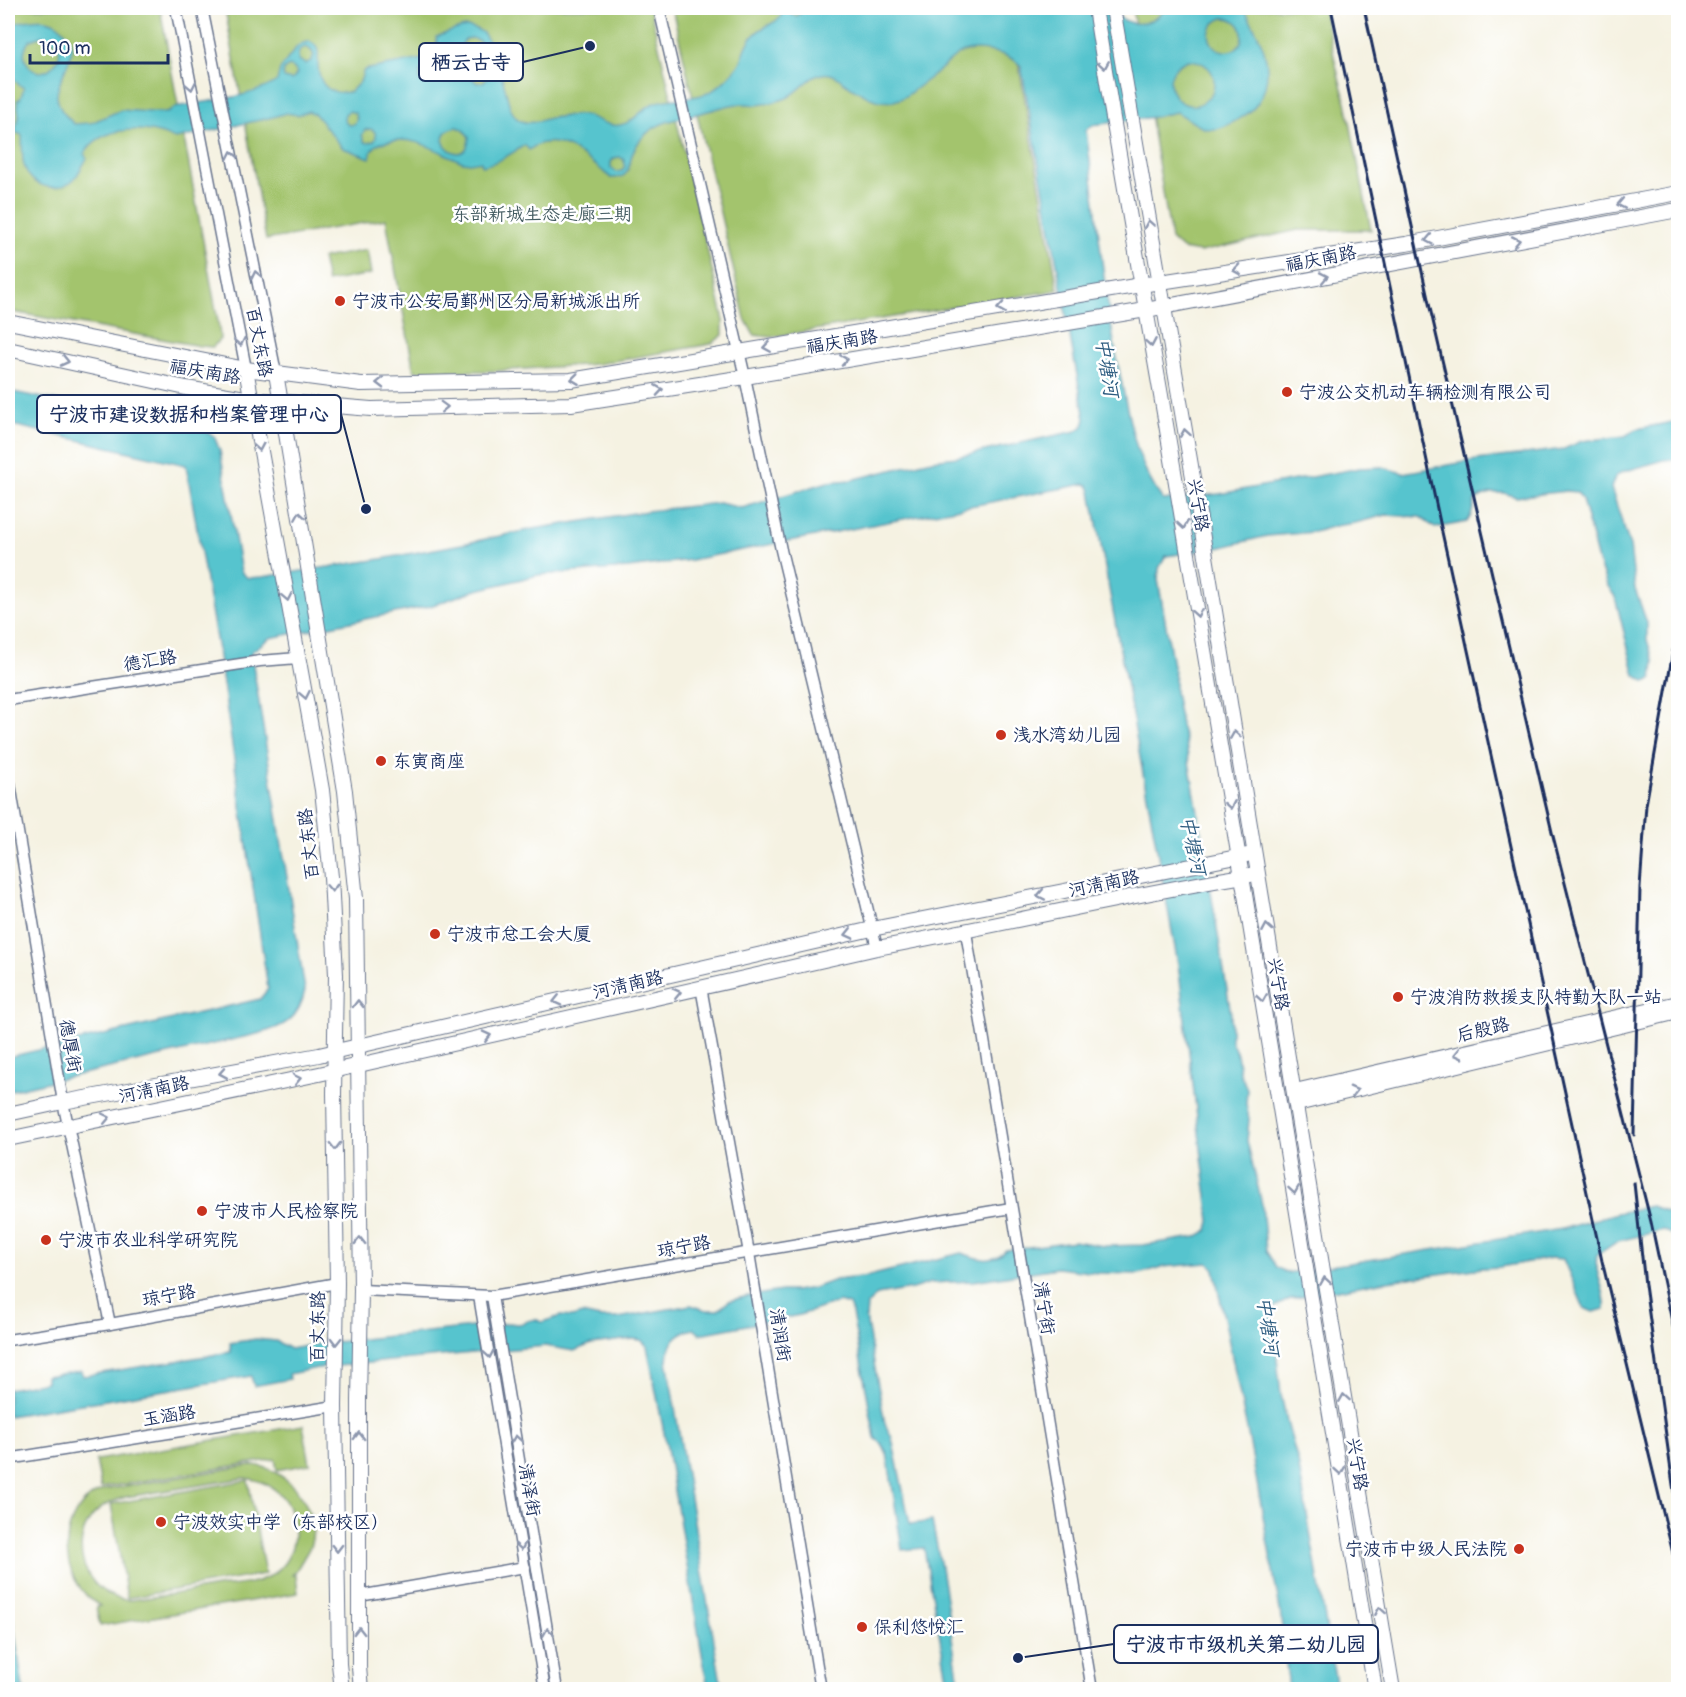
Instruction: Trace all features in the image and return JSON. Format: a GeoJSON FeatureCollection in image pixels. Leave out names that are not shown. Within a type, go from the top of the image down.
{"type":"FeatureCollection","features":[{"type":"Feature","properties":{"kind":"main road","name":"兴宁路"},"geometry":{"type":"LineString","coordinates":[[1095,8],[1242,876],[1375,1689]]}},
{"type":"Feature","properties":{"kind":"main road"},"geometry":{"type":"LineString","coordinates":[[1113,8],[1393,1689]]}},
{"type":"Feature","properties":{"kind":"main road","name":"福庆南路"},"geometry":{"type":"LineString","coordinates":[[8,322],[246,369],[361,384],[571,380],[1141,285],[1406,244],[1678,193]]}},
{"type":"Feature","properties":{"kind":"main road","name":"福庆南路"},"geometry":{"type":"LineString","coordinates":[[8,349],[186,388],[251,399],[371,409],[571,404],[1146,310],[1678,210]]}},
{"type":"Feature","properties":{"kind":"main road","name":"百丈东路"},"geometry":{"type":"LineString","coordinates":[[246,369],[322,790],[331,877],[336,975],[335,1406],[339,1664],[342,1689]]}},
{"type":"Feature","properties":{"kind":"main road","name":"百丈东路"},"geometry":{"type":"LineString","coordinates":[[276,373],[345,791],[356,899],[361,1290],[359,1401],[359,1667],[361,1689]]}},
{"type":"Feature","properties":{"kind":"main road"},"geometry":{"type":"LineString","coordinates":[[1238,857],[1254,854]]}},
{"type":"Feature","properties":{"kind":"main road","name":"河清南路"},"geometry":{"type":"LineString","coordinates":[[8,1114],[335,1051],[872,929],[1238,857]]}},
{"type":"Feature","properties":{"kind":"main road","name":"河清南路"},"geometry":{"type":"LineString","coordinates":[[8,1139],[359,1065],[877,948],[966,932],[1165,890],[1258,874]]}},
{"type":"Feature","properties":{"kind":"main road","name":"后殷路"},"geometry":{"type":"LineString","coordinates":[[1296,1098],[1678,1003]]}},
{"type":"Feature","properties":{"kind":"main road","name":"后殷路"},"geometry":{"type":"LineString","coordinates":[[1296,1098],[1678,1012]]}},
{"type":"Feature","properties":{"kind":"street","name":"百丈东路"},"geometry":{"type":"LineString","coordinates":[[176,8],[246,369]]}},
{"type":"Feature","properties":{"kind":"street","name":"百丈东路"},"geometry":{"type":"LineString","coordinates":[[202,8],[276,373]]}},
{"type":"Feature","properties":{"kind":"street"},"geometry":{"type":"LineString","coordinates":[[659,8],[745,377],[782,550],[877,948]]}},
{"type":"Feature","properties":{"kind":"street","name":"德汇路"},"geometry":{"type":"LineString","coordinates":[[8,700],[260,661],[298,658]]}},
{"type":"Feature","properties":{"kind":"street","name":"德厚街"},"geometry":{"type":"LineString","coordinates":[[8,772],[59,1081],[110,1324]]}},
{"type":"Feature","properties":{"kind":"street","name":"清宁街"},"geometry":{"type":"LineString","coordinates":[[966,932],[1092,1689]]}},
{"type":"Feature","properties":{"kind":"street","name":"清润街"},"geometry":{"type":"LineString","coordinates":[[701,987],[762,1328],[821,1689]]}},
{"type":"Feature","properties":{"kind":"street","name":"琼宁路"},"geometry":{"type":"LineString","coordinates":[[361,1290],[492,1296],[1011,1208]]}},
{"type":"Feature","properties":{"kind":"street","name":"琼宁路"},"geometry":{"type":"LineString","coordinates":[[8,1340],[110,1324],[337,1282]]}},
{"type":"Feature","properties":{"kind":"street","name":"清泽街"},"geometry":{"type":"LineString","coordinates":[[479,1296],[545,1689]]}},
{"type":"Feature","properties":{"kind":"street","name":"清泽街"},"geometry":{"type":"LineString","coordinates":[[492,1296],[558,1689]]}},
{"type":"Feature","properties":{"kind":"street","name":"玉涵路"},"geometry":{"type":"LineString","coordinates":[[8,1460],[335,1406]]}},
{"type":"Feature","properties":{"kind":"street"},"geometry":{"type":"LineString","coordinates":[[359,1596],[525,1567]]}},
{"type":"Feature","properties":{"kind":"green space"},"geometry":{"type":"Polygon","coordinates":[[[8,8],[160,8],[219,327],[220,339],[213,347],[8,311],[8,8]]]}},
{"type":"Feature","properties":{"kind":"green space","name":"东部新城生态走廊三期"},"geometry":{"type":"Polygon","coordinates":[[[225,8],[650,8],[723,316],[723,335],[711,344],[597,364],[496,371],[414,371],[386,219],[266,240],[225,8]]]}},
{"type":"Feature","properties":{"kind":"green space"},"geometry":{"type":"Polygon","coordinates":[[[672,8],[1009,8],[1058,290],[771,337],[754,335],[745,319],[672,8]]]}},
{"type":"Feature","properties":{"kind":"green space"},"geometry":{"type":"Polygon","coordinates":[[[1132,8],[1323,8],[1346,102],[1371,230],[1298,230],[1200,252],[1182,249],[1171,239],[1132,8]]]}},
{"type":"Feature","properties":{"kind":"green space"},"geometry":{"type":"Polygon","coordinates":[[[367,250],[371,274],[327,282],[322,258],[367,250]]]}},
{"type":"Feature","properties":{"kind":"green space"},"geometry":{"type":"Polygon","coordinates":[[[303,1425],[310,1464],[277,1470],[275,1459],[101,1488],[96,1460],[303,1425]]]}},
{"type":"Feature","properties":{"kind":"green space"},"geometry":{"type":"Polygon","coordinates":[[[251,1465],[272,1470],[294,1487],[310,1515],[312,1536],[310,1547],[292,1575],[296,1575],[298,1593],[100,1626],[96,1607],[100,1606],[86,1595],[75,1580],[69,1564],[67,1546],[69,1529],[76,1513],[87,1500],[103,1490],[251,1465]],[[244,1478],[126,1497],[107,1504],[91,1518],[84,1531],[81,1544],[82,1558],[87,1571],[104,1592],[117,1598],[131,1600],[245,1584],[271,1575],[279,1569],[290,1553],[294,1535],[292,1515],[285,1500],[276,1490],[244,1478]]]}},
{"type":"Feature","properties":{"kind":"green space"},"geometry":{"type":"Polygon","coordinates":[[[248,1480],[265,1574],[127,1598],[111,1504],[248,1480]]]}},
{"type":"Feature","properties":{"kind":"water","name":"中塘河"},"geometry":{"type":"Polygon","coordinates":[[[781,8],[791,8],[792,15],[797,16],[801,13],[801,8],[1109,8],[1122,19],[1142,23],[1153,20],[1166,8],[1244,8],[1262,46],[1267,66],[1263,93],[1258,103],[1246,115],[1216,129],[1200,127],[1176,112],[1093,125],[1086,130],[1105,286],[1121,380],[1140,457],[1163,500],[1219,494],[1360,468],[1382,467],[1403,473],[1477,460],[1564,449],[1582,441],[1625,436],[1637,429],[1678,421],[1678,459],[1664,460],[1622,472],[1615,477],[1611,488],[1630,546],[1635,589],[1647,623],[1647,640],[1654,662],[1652,679],[1646,682],[1635,675],[1615,597],[1606,583],[1598,561],[1582,499],[1577,492],[1566,491],[1516,497],[1504,493],[1491,493],[1475,500],[1467,522],[1435,528],[1420,517],[1386,515],[1314,532],[1267,536],[1214,549],[1166,556],[1159,568],[1158,580],[1175,677],[1175,692],[1196,801],[1231,1014],[1231,1041],[1247,1089],[1246,1104],[1249,1119],[1247,1141],[1262,1204],[1266,1251],[1276,1267],[1287,1273],[1562,1229],[1651,1206],[1678,1216],[1678,1238],[1663,1230],[1618,1241],[1597,1255],[1596,1262],[1605,1309],[1593,1312],[1584,1308],[1563,1259],[1551,1258],[1500,1267],[1380,1282],[1290,1299],[1273,1308],[1270,1328],[1276,1350],[1281,1395],[1298,1462],[1337,1689],[1289,1689],[1280,1610],[1249,1439],[1214,1269],[1208,1263],[1162,1267],[1139,1274],[1098,1273],[1057,1268],[973,1281],[931,1283],[877,1295],[867,1305],[866,1318],[885,1424],[892,1438],[910,1524],[932,1521],[960,1689],[949,1689],[924,1548],[902,1550],[887,1453],[875,1438],[852,1313],[849,1305],[839,1302],[800,1315],[700,1334],[694,1329],[688,1330],[674,1339],[670,1348],[667,1360],[722,1689],[708,1689],[667,1448],[647,1346],[641,1340],[591,1344],[574,1351],[545,1346],[317,1368],[289,1374],[290,1379],[254,1386],[251,1376],[8,1416],[8,1389],[46,1382],[46,1376],[81,1371],[83,1376],[231,1352],[230,1343],[256,1339],[276,1341],[290,1349],[509,1323],[519,1324],[533,1319],[542,1322],[561,1316],[572,1317],[582,1314],[600,1318],[618,1318],[691,1305],[706,1310],[718,1310],[729,1301],[748,1296],[814,1288],[835,1280],[869,1276],[961,1253],[990,1259],[996,1258],[1006,1250],[1074,1241],[1104,1246],[1143,1245],[1196,1237],[1208,1230],[1210,1221],[1178,964],[1091,491],[1088,485],[1084,484],[691,560],[628,568],[538,575],[473,591],[430,606],[270,638],[251,652],[305,990],[299,1009],[289,1021],[257,1034],[8,1091],[8,1057],[260,999],[268,989],[218,650],[186,465],[8,424],[8,391],[204,431],[214,436],[220,451],[241,572],[248,578],[381,559],[533,529],[647,511],[719,503],[742,508],[828,482],[851,480],[932,460],[957,457],[1076,431],[1083,426],[1085,419],[1021,66],[1002,54],[980,50],[962,52],[910,93],[892,101],[884,102],[870,98],[835,76],[823,74],[811,79],[790,96],[781,100],[757,105],[731,105],[669,121],[650,131],[643,138],[634,150],[628,170],[618,178],[611,178],[573,149],[550,142],[539,144],[529,150],[525,145],[499,160],[482,166],[481,161],[463,162],[426,145],[406,140],[378,144],[372,150],[370,158],[343,148],[315,114],[308,111],[298,115],[286,113],[176,139],[153,131],[119,131],[91,145],[84,154],[87,158],[72,181],[65,185],[52,187],[38,184],[28,175],[23,160],[22,135],[15,132],[19,116],[17,100],[20,99],[24,88],[17,83],[10,69],[8,25],[32,20],[48,20],[55,23],[67,35],[71,51],[69,62],[58,87],[57,97],[61,109],[74,124],[91,123],[121,110],[167,113],[175,107],[228,98],[267,87],[277,81],[280,69],[296,48],[309,41],[316,46],[319,73],[327,88],[337,92],[350,92],[360,82],[364,70],[439,56],[436,37],[466,27],[479,30],[486,38],[500,70],[510,107],[519,120],[531,123],[550,118],[583,115],[609,124],[620,125],[630,121],[654,103],[695,97],[712,91],[738,66],[751,38],[781,17],[781,8]],[[1223,18],[1216,22],[1209,36],[1213,45],[1224,51],[1237,47],[1242,36],[1238,24],[1223,18]],[[42,36],[30,40],[25,50],[26,61],[33,70],[41,72],[55,64],[59,56],[59,48],[54,40],[42,36]],[[472,38],[465,39],[460,48],[462,56],[468,60],[476,59],[482,51],[480,41],[472,38]],[[306,47],[300,49],[299,60],[305,64],[311,61],[314,55],[306,47]],[[1188,60],[1177,67],[1171,75],[1170,84],[1173,93],[1186,105],[1195,105],[1210,96],[1214,79],[1207,66],[1188,60]],[[289,66],[284,69],[284,78],[291,80],[294,78],[297,73],[294,68],[289,66]],[[480,67],[474,70],[472,77],[477,83],[487,78],[487,72],[480,67]],[[425,68],[420,72],[420,79],[424,83],[430,83],[435,78],[435,73],[431,68],[425,68]],[[349,111],[345,114],[344,120],[348,125],[355,124],[357,118],[355,113],[349,111]],[[456,127],[446,132],[443,138],[444,144],[455,152],[462,152],[467,148],[469,137],[463,129],[456,127]],[[371,129],[365,130],[362,135],[367,143],[374,141],[375,132],[371,129]],[[620,157],[614,158],[611,168],[616,172],[622,171],[625,166],[624,160],[620,157]]]}},
{"type":"Feature","properties":{"kind":"water"},"geometry":{"type":"Polygon","coordinates":[[[8,1587],[23,1688],[24,1689],[8,1689],[8,1587]]]}},
{"type":"Feature","properties":{"kind":"railway"},"geometry":{"type":"LineString","coordinates":[[1331,8],[1442,532],[1602,1261],[1678,1574]]}},
{"type":"Feature","properties":{"kind":"railway"},"geometry":{"type":"LineString","coordinates":[[1364,8],[1430,308],[1552,832],[1651,1222],[1678,1350]]}},
{"type":"Feature","properties":{"kind":"railway"},"geometry":{"type":"LineString","coordinates":[[1634,1135],[1640,887],[1646,805],[1678,623]]}},
{"type":"Feature","properties":{"kind":"railway"},"geometry":{"type":"LineString","coordinates":[[1634,1183],[1645,1285],[1678,1514]]}},
{"type":"Feature","properties":{"kind":"place","name":"栖云古寺"},"geometry":{"type":"Point","coordinates":[590,46]}},
{"type":"Feature","properties":{"kind":"place","name":"宁波市公安局鄞州区分局新城派出所"},"geometry":{"type":"Point","coordinates":[340,301]}},
{"type":"Feature","properties":{"kind":"place","name":"宁波公交机动车辆检测有限公司"},"geometry":{"type":"Point","coordinates":[1287,392]}},
{"type":"Feature","properties":{"kind":"place","name":"宁波市建设数据和档案管理中心"},"geometry":{"type":"Point","coordinates":[366,509]}},
{"type":"Feature","properties":{"kind":"place","name":"浅水湾幼儿园"},"geometry":{"type":"Point","coordinates":[1001,735]}},
{"type":"Feature","properties":{"kind":"place","name":"东寅商座"},"geometry":{"type":"Point","coordinates":[381,761]}},
{"type":"Feature","properties":{"kind":"place","name":"宁波市总工会大厦"},"geometry":{"type":"Point","coordinates":[435,934]}},
{"type":"Feature","properties":{"kind":"place","name":"宁波消防救援支队特勤大队一站"},"geometry":{"type":"Point","coordinates":[1398,997]}},
{"type":"Feature","properties":{"kind":"place","name":"宁波市人民检察院"},"geometry":{"type":"Point","coordinates":[202,1211]}},
{"type":"Feature","properties":{"kind":"place","name":"宁波市农业科学研究院"},"geometry":{"type":"Point","coordinates":[46,1240]}},
{"type":"Feature","properties":{"kind":"place","name":"宁波效实中学（东部校区）"},"geometry":{"type":"Point","coordinates":[161,1522]}},
{"type":"Feature","properties":{"kind":"place","name":"宁波市中级人民法院"},"geometry":{"type":"Point","coordinates":[1519,1549]}},
{"type":"Feature","properties":{"kind":"place","name":"保利悠悦汇"},"geometry":{"type":"Point","coordinates":[862,1627]}},
{"type":"Feature","properties":{"kind":"place","name":"宁波市市级机关第二幼儿园"},"geometry":{"type":"Point","coordinates":[1018,1658]}}]}
